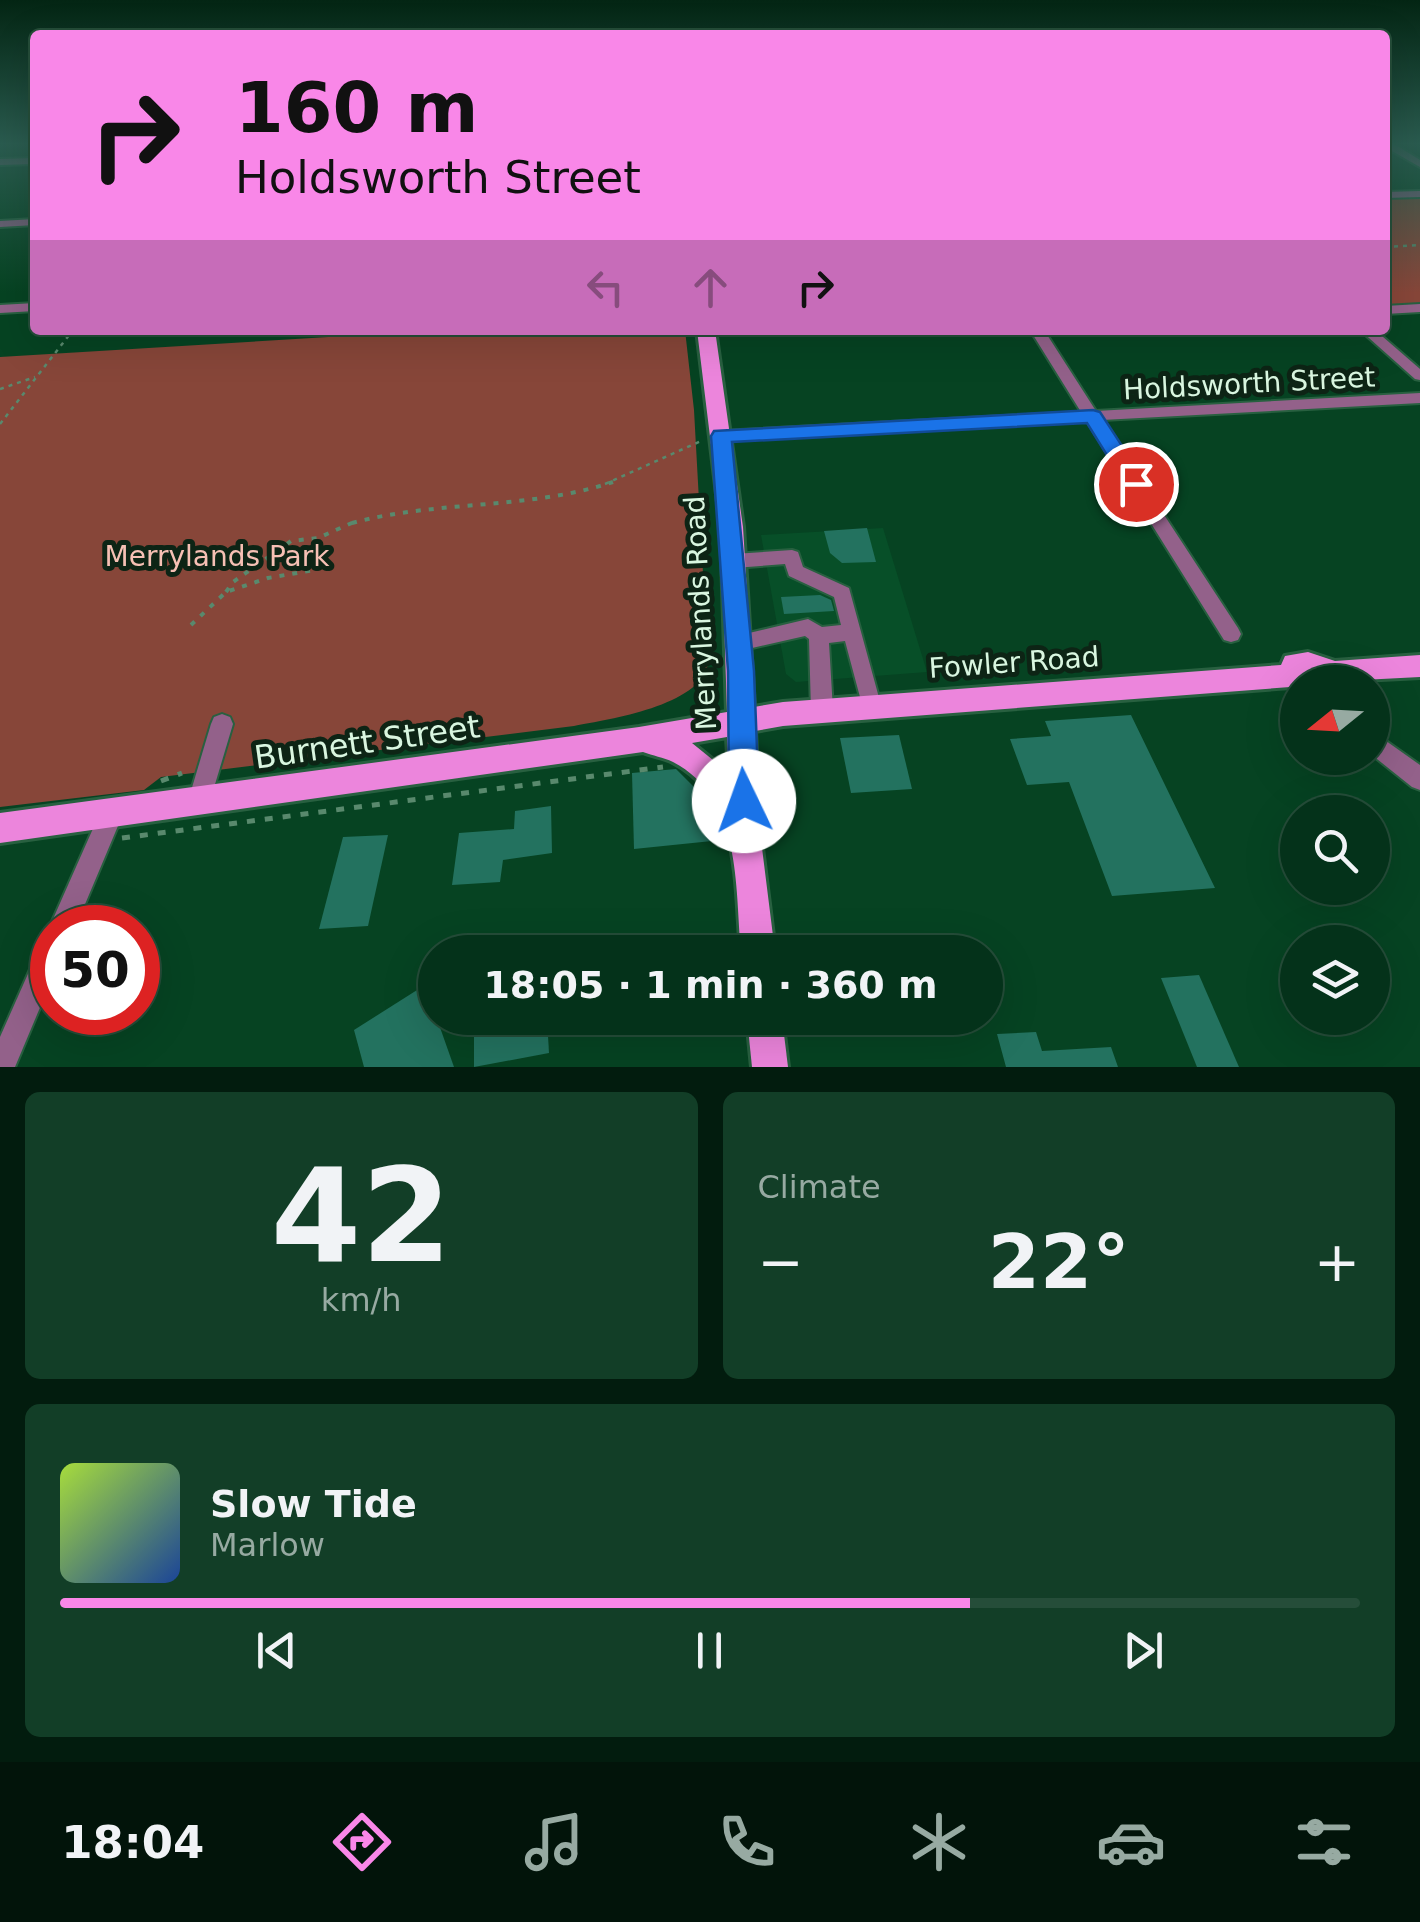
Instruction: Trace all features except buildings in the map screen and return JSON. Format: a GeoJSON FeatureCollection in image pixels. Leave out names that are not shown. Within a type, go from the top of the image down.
{"type":"FeatureCollection","features":[{"type":"Feature","properties":{"kind":"main road","name":"Merrylands Road"},"geometry":{"type":"LineString","coordinates":[[706,335],[711,438],[734,561],[746,840],[756,935]]}},
{"type":"Feature","properties":{"kind":"main road","name":"Fowler Road"},"geometry":{"type":"LineString","coordinates":[[1294,665],[1319,665]]}},
{"type":"Feature","properties":{"kind":"main road"},"geometry":{"type":"LineString","coordinates":[[1390,670],[1420,666]]}},
{"type":"Feature","properties":{"kind":"main road","name":"Fowler Road"},"geometry":{"type":"LineString","coordinates":[[743,720],[871,706],[1280,684]]}},
{"type":"Feature","properties":{"kind":"main road","name":"Burnett Street"},"geometry":{"type":"LineString","coordinates":[[0,828],[116,826],[199,801],[638,740],[743,720]]}},
{"type":"Feature","properties":{"kind":"main road"},"geometry":{"type":"LineString","coordinates":[[638,740],[674,746],[707,767],[734,808],[746,840]]}},
{"type":"Feature","properties":{"kind":"main road"},"geometry":{"type":"LineString","coordinates":[[767,1035],[770,1067]]}},
{"type":"Feature","properties":{"kind":"street"},"geometry":{"type":"LineString","coordinates":[[1390,195],[1420,194]]}},
{"type":"Feature","properties":{"kind":"street"},"geometry":{"type":"LineString","coordinates":[[0,224],[30,222]]}},
{"type":"Feature","properties":{"kind":"street"},"geometry":{"type":"LineString","coordinates":[[0,309],[30,307]]}},
{"type":"Feature","properties":{"kind":"street"},"geometry":{"type":"LineString","coordinates":[[1390,310],[1420,308]]}},
{"type":"Feature","properties":{"kind":"street"},"geometry":{"type":"LineString","coordinates":[[1039,335],[1230,634]]}},
{"type":"Feature","properties":{"kind":"street"},"geometry":{"type":"LineString","coordinates":[[1372,335],[1420,376]]}},
{"type":"Feature","properties":{"kind":"street","name":"Holdsworth Street"},"geometry":{"type":"LineString","coordinates":[[711,438],[1420,398]]}},
{"type":"Feature","properties":{"kind":"street"},"geometry":{"type":"LineString","coordinates":[[734,561],[792,558],[795,570],[842,593],[871,706]]}},
{"type":"Feature","properties":{"kind":"street"},"geometry":{"type":"LineString","coordinates":[[739,642],[808,627],[819,636],[849,632]]}},
{"type":"Feature","properties":{"kind":"street"},"geometry":{"type":"LineString","coordinates":[[819,636],[822,710]]}},
{"type":"Feature","properties":{"kind":"street"},"geometry":{"type":"LineString","coordinates":[[199,801],[222,724]]}},
{"type":"Feature","properties":{"kind":"street"},"geometry":{"type":"LineString","coordinates":[[1390,756],[1420,779]]}},
{"type":"Feature","properties":{"kind":"street"},"geometry":{"type":"LineString","coordinates":[[74,905],[116,826]]}},
{"type":"Feature","properties":{"kind":"street"},"geometry":{"type":"LineString","coordinates":[[1,1067],[30,1000]]}},
{"type":"Feature","properties":{"kind":"path"},"geometry":{"type":"LineString","coordinates":[[1390,246],[1420,245]]}},
{"type":"Feature","properties":{"kind":"path"},"geometry":{"type":"LineString","coordinates":[[0,424],[69,335]]}},
{"type":"Feature","properties":{"kind":"path"},"geometry":{"type":"LineString","coordinates":[[0,390],[34,378]]}},
{"type":"Feature","properties":{"kind":"path"},"geometry":{"type":"LineString","coordinates":[[0,409],[9,412]]}},
{"type":"Feature","properties":{"kind":"path"},"geometry":{"type":"LineString","coordinates":[[191,625],[233,582],[291,541],[318,538],[352,522],[389,512],[566,494],[657,465],[711,438]]}},
{"type":"Feature","properties":{"kind":"path"},"geometry":{"type":"LineString","coordinates":[[352,522],[368,521]]}},
{"type":"Feature","properties":{"kind":"path"},"geometry":{"type":"LineString","coordinates":[[226,592],[268,578],[314,570]]}},
{"type":"Feature","properties":{"kind":"path"},"geometry":{"type":"LineString","coordinates":[[116,826],[678,765]]}},
{"type":"Feature","properties":{"kind":"shaded area"},"geometry":{"type":"Polygon","coordinates":[[[883,528],[927,672],[796,682],[786,674],[761,535],[883,528]]]}},
{"type":"Feature","properties":{"kind":"green space"},"geometry":{"type":"Polygon","coordinates":[[[1420,197],[1420,306],[1390,308],[1390,198],[1420,197]]]}},
{"type":"Feature","properties":{"kind":"green space","name":"Merrylands Park"},"geometry":{"type":"Polygon","coordinates":[[[362,335],[686,335],[694,410],[708,664],[689,690],[672,700],[609,719],[161,777],[144,790],[0,807],[0,357],[362,335]]]}},
{"type":"Feature","properties":{"kind":"route"},"geometry":{"type":"LineString","coordinates":[[744,801],[732,527],[721,436],[1093,416],[1136,484]]}}]}
